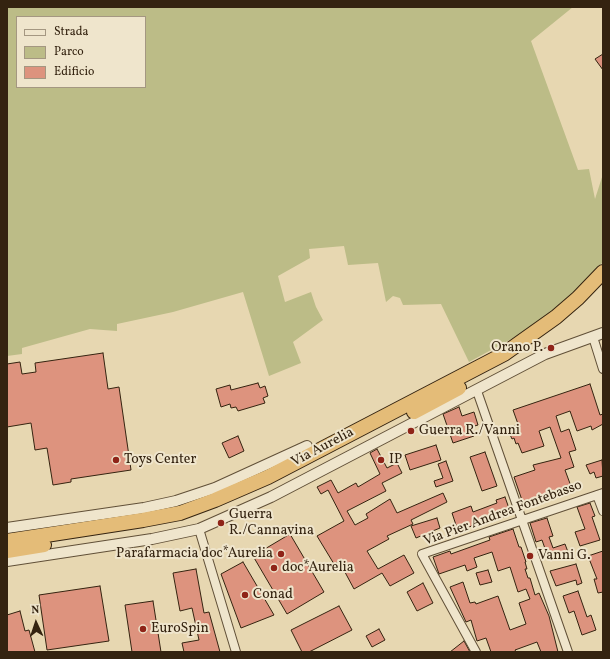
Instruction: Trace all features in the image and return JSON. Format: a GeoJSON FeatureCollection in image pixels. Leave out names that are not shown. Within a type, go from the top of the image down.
{"type":"FeatureCollection","features":[{"type":"Feature","properties":{"kind":"highway","name":"Via Aurelia"},"geometry":{"type":"LineString","coordinates":[[7,541],[143,520],[180,512],[215,500],[268,477],[504,354],[556,317],[578,298],[603,272]]}},
{"type":"Feature","properties":{"kind":"highway","name":"Via Aurelia"},"geometry":{"type":"LineString","coordinates":[[7,551],[148,529],[183,521],[222,508],[273,485],[506,363],[563,323],[603,285]]}},
{"type":"Feature","properties":{"kind":"highway"},"geometry":{"type":"LineString","coordinates":[[307,446],[357,426],[375,421]]}},
{"type":"Feature","properties":{"kind":"street","name":"Via Aurelia"},"geometry":{"type":"LineString","coordinates":[[7,561],[152,539],[199,529],[271,497],[477,391],[544,354],[593,338],[603,333]]}},
{"type":"Feature","properties":{"kind":"street"},"geometry":{"type":"LineString","coordinates":[[593,338],[603,369]]}},
{"type":"Feature","properties":{"kind":"street"},"geometry":{"type":"LineString","coordinates":[[477,391],[568,652]]}},
{"type":"Feature","properties":{"kind":"street","name":"Via Aurelia"},"geometry":{"type":"LineString","coordinates":[[7,528],[144,508],[176,501],[215,488],[307,446]]}},
{"type":"Feature","properties":{"kind":"street"},"geometry":{"type":"LineString","coordinates":[[600,494],[603,511]]}},
{"type":"Feature","properties":{"kind":"street","name":"Via Pier Andrea Fontebasso"},"geometry":{"type":"LineString","coordinates":[[476,652],[422,554],[600,494]]}},
{"type":"Feature","properties":{"kind":"street"},"geometry":{"type":"LineString","coordinates":[[199,529],[236,652]]}},
{"type":"Feature","properties":{"kind":"green space"},"geometry":{"type":"Polygon","coordinates":[[[7,7],[573,7],[531,41],[578,170],[589,169],[595,199],[603,174],[603,262],[565,301],[524,332],[469,362],[441,304],[403,305],[400,298],[393,296],[386,302],[378,263],[348,265],[344,246],[309,249],[310,258],[278,276],[285,302],[311,292],[316,307],[323,320],[293,342],[301,363],[269,376],[243,292],[173,312],[117,324],[117,331],[90,329],[22,348],[22,354],[7,356],[7,7]]]}},
{"type":"Feature","properties":{"kind":"building"},"geometry":{"type":"Polygon","coordinates":[[[603,54],[603,70],[595,59],[603,54]]]}},
{"type":"Feature","properties":{"kind":"building"},"geometry":{"type":"Polygon","coordinates":[[[103,353],[108,389],[119,387],[131,470],[71,479],[71,482],[53,485],[47,448],[35,450],[31,423],[7,427],[7,364],[20,362],[22,374],[36,372],[35,363],[103,353]]]}},
{"type":"Feature","properties":{"kind":"building"},"geometry":{"type":"Polygon","coordinates":[[[258,383],[260,388],[265,386],[268,396],[263,398],[265,403],[238,411],[236,407],[231,408],[230,404],[221,407],[216,389],[230,385],[231,390],[258,383]]]}},
{"type":"Feature","properties":{"kind":"building"},"geometry":{"type":"Polygon","coordinates":[[[590,384],[600,415],[603,414],[603,424],[592,430],[591,426],[577,431],[570,411],[556,416],[561,432],[569,429],[576,450],[569,452],[574,467],[565,470],[572,489],[524,506],[514,477],[535,470],[533,465],[561,458],[550,427],[539,431],[544,446],[522,453],[518,443],[516,444],[514,438],[512,439],[508,430],[516,427],[515,425],[518,424],[513,410],[590,384]]]}},
{"type":"Feature","properties":{"kind":"building"},"geometry":{"type":"Polygon","coordinates":[[[459,407],[462,416],[474,412],[478,425],[471,427],[474,436],[453,443],[443,414],[459,407]]]}},
{"type":"Feature","properties":{"kind":"building"},"geometry":{"type":"Polygon","coordinates":[[[238,436],[244,451],[229,458],[222,443],[238,436]]]}},
{"type":"Feature","properties":{"kind":"building"},"geometry":{"type":"Polygon","coordinates":[[[436,445],[441,460],[410,470],[405,455],[436,445]]]}},
{"type":"Feature","properties":{"kind":"building"},"geometry":{"type":"Polygon","coordinates":[[[377,449],[387,468],[397,463],[402,473],[382,483],[386,491],[347,511],[355,525],[368,518],[366,514],[390,499],[397,513],[443,493],[447,502],[411,520],[413,524],[387,536],[389,539],[367,551],[378,569],[404,555],[414,573],[390,586],[382,573],[354,589],[339,561],[334,564],[317,536],[344,521],[328,490],[321,494],[317,487],[331,480],[338,493],[356,483],[358,487],[380,474],[370,453],[377,449]]]}},
{"type":"Feature","properties":{"kind":"building"},"geometry":{"type":"Polygon","coordinates":[[[485,452],[497,486],[482,491],[470,457],[485,452]]]}},
{"type":"Feature","properties":{"kind":"building"},"geometry":{"type":"Polygon","coordinates":[[[602,460],[603,476],[596,478],[594,472],[590,474],[586,465],[602,460]]]}},
{"type":"Feature","properties":{"kind":"building"},"geometry":{"type":"Polygon","coordinates":[[[446,461],[453,481],[436,487],[434,481],[443,478],[438,464],[446,461]]]}},
{"type":"Feature","properties":{"kind":"building"},"geometry":{"type":"Polygon","coordinates":[[[505,497],[511,514],[503,517],[502,515],[458,531],[452,513],[471,506],[473,512],[497,503],[496,500],[505,497]]]}},
{"type":"Feature","properties":{"kind":"building"},"geometry":{"type":"Polygon","coordinates":[[[590,503],[595,516],[592,517],[600,540],[580,546],[575,532],[585,529],[577,507],[590,503]]]}},
{"type":"Feature","properties":{"kind":"building"},"geometry":{"type":"Polygon","coordinates":[[[437,518],[440,528],[416,538],[411,526],[437,518]]]}},
{"type":"Feature","properties":{"kind":"building"},"geometry":{"type":"Polygon","coordinates":[[[547,518],[553,536],[549,537],[553,548],[565,544],[568,552],[564,555],[549,560],[542,540],[536,542],[530,523],[547,518]]]}},
{"type":"Feature","properties":{"kind":"building"},"geometry":{"type":"Polygon","coordinates":[[[513,529],[526,562],[527,569],[525,569],[528,578],[530,578],[535,595],[539,593],[549,616],[558,652],[541,652],[537,642],[515,650],[516,652],[491,652],[486,638],[477,641],[471,620],[466,622],[450,587],[463,582],[470,603],[475,602],[476,604],[498,596],[510,630],[526,624],[519,603],[530,599],[526,589],[518,592],[510,567],[498,571],[492,552],[474,558],[477,567],[467,571],[465,565],[439,574],[433,557],[450,551],[451,554],[490,540],[489,537],[513,529]]]}},
{"type":"Feature","properties":{"kind":"building"},"geometry":{"type":"Polygon","coordinates":[[[290,534],[324,592],[287,614],[253,556],[290,534]]]}},
{"type":"Feature","properties":{"kind":"building"},"geometry":{"type":"Polygon","coordinates":[[[603,551],[603,592],[598,593],[594,579],[597,579],[588,556],[603,551]]]}},
{"type":"Feature","properties":{"kind":"building","name":"Conad"},"geometry":{"type":"Polygon","coordinates":[[[243,562],[274,615],[241,628],[221,574],[243,562]]]}},
{"type":"Feature","properties":{"kind":"building"},"geometry":{"type":"Polygon","coordinates":[[[576,564],[582,583],[577,585],[576,580],[556,586],[550,571],[576,564]]]}},
{"type":"Feature","properties":{"kind":"building"},"geometry":{"type":"Polygon","coordinates":[[[196,569],[204,613],[209,612],[220,652],[184,652],[182,643],[199,640],[192,608],[180,611],[173,573],[196,569]]]}},
{"type":"Feature","properties":{"kind":"building"},"geometry":{"type":"Polygon","coordinates":[[[488,570],[492,582],[480,585],[476,573],[488,570]]]}},
{"type":"Feature","properties":{"kind":"building"},"geometry":{"type":"Polygon","coordinates":[[[423,583],[433,603],[417,611],[407,592],[423,583]]]}},
{"type":"Feature","properties":{"kind":"building"},"geometry":{"type":"Polygon","coordinates":[[[100,586],[109,641],[47,650],[39,595],[100,586]]]}},
{"type":"Feature","properties":{"kind":"building"},"geometry":{"type":"Polygon","coordinates":[[[578,591],[587,617],[591,615],[596,630],[582,635],[574,611],[569,613],[563,596],[578,591]]]}},
{"type":"Feature","properties":{"kind":"building","name":"EuroSpin"},"geometry":{"type":"Polygon","coordinates":[[[153,601],[161,652],[132,652],[125,605],[153,601]]]}},
{"type":"Feature","properties":{"kind":"building"},"geometry":{"type":"Polygon","coordinates":[[[339,606],[352,630],[309,652],[302,652],[291,630],[339,606]]]}},
{"type":"Feature","properties":{"kind":"building"},"geometry":{"type":"Polygon","coordinates":[[[20,611],[25,631],[29,630],[35,652],[7,652],[7,615],[20,611]]]}},
{"type":"Feature","properties":{"kind":"building"},"geometry":{"type":"Polygon","coordinates":[[[379,629],[385,640],[372,647],[366,636],[379,629]]]}},
{"type":"Feature","properties":{"kind":"building"},"geometry":{"type":"Polygon","coordinates":[[[464,641],[470,652],[450,652],[464,641]]]}},
{"type":"Feature","properties":{"kind":"place","name":"Orano P."},"geometry":{"type":"Point","coordinates":[551,348]}},
{"type":"Feature","properties":{"kind":"place","name":"Guerra R./Vanni"},"geometry":{"type":"Point","coordinates":[411,431]}},
{"type":"Feature","properties":{"kind":"place","name":"Toys Center"},"geometry":{"type":"Point","coordinates":[116,460]}},
{"type":"Feature","properties":{"kind":"place","name":"IP"},"geometry":{"type":"Point","coordinates":[381,460]}},
{"type":"Feature","properties":{"kind":"place","name":"Guerra R./Cannavina"},"geometry":{"type":"Point","coordinates":[221,523]}},
{"type":"Feature","properties":{"kind":"place","name":"Parafarmacia doc*Aurelia"},"geometry":{"type":"Point","coordinates":[281,554]}},
{"type":"Feature","properties":{"kind":"place","name":"Vanni G."},"geometry":{"type":"Point","coordinates":[530,556]}},
{"type":"Feature","properties":{"kind":"place","name":"doc*Aurelia"},"geometry":{"type":"Point","coordinates":[274,568]}},
{"type":"Feature","properties":{"kind":"place","name":"Conad"},"geometry":{"type":"Point","coordinates":[245,595]}},
{"type":"Feature","properties":{"kind":"place","name":"EuroSpin"},"geometry":{"type":"Point","coordinates":[143,629]}}]}
